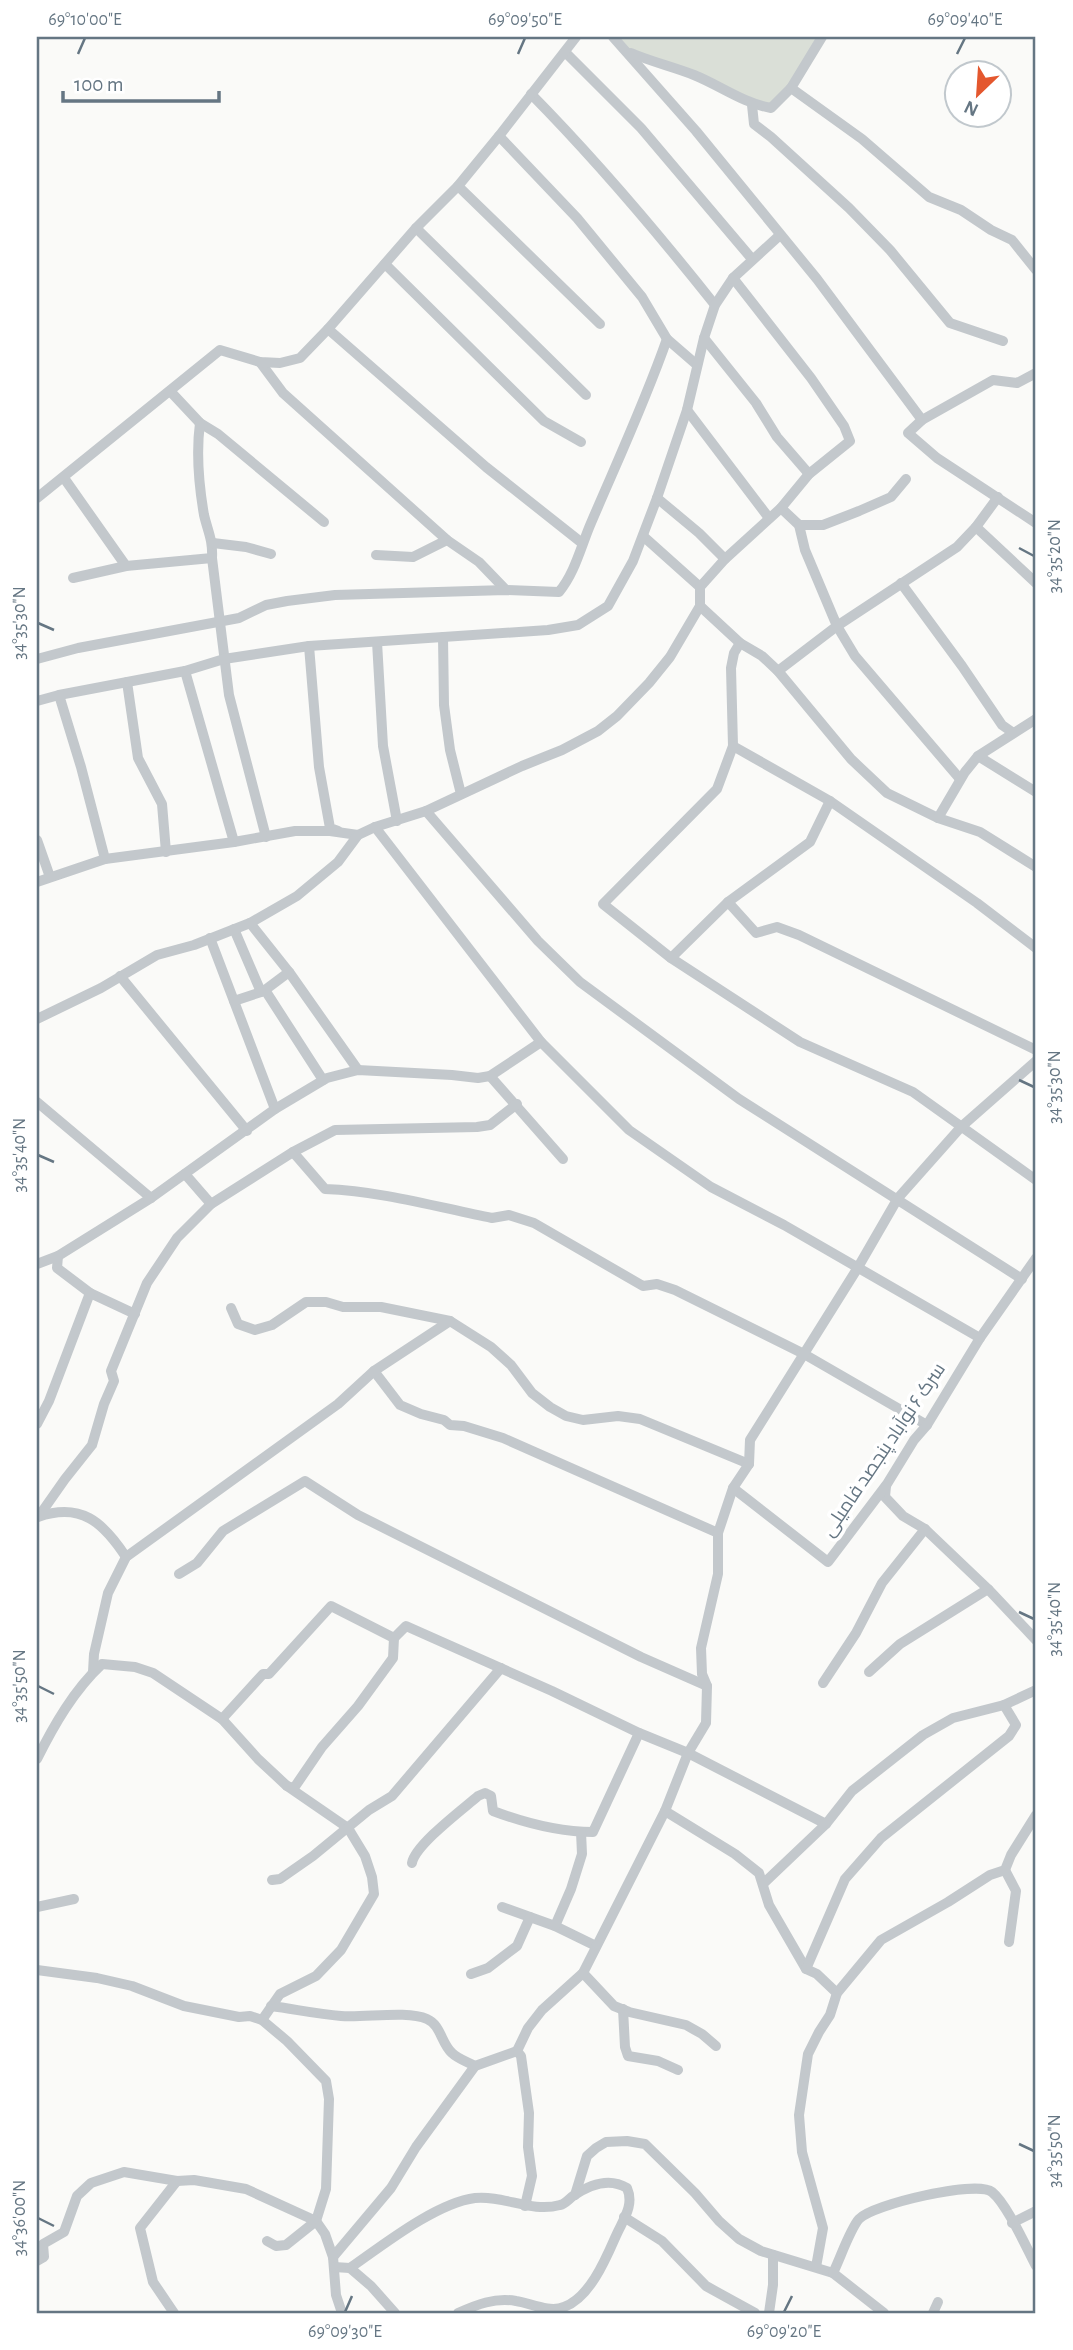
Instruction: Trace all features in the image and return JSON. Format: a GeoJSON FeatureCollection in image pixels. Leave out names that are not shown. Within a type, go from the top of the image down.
{"type":"FeatureCollection","features":[{"type":"Feature","properties":{"kind":"street"},"geometry":{"type":"LineString","coordinates":[[37,498],[220,350],[260,362],[280,363],[300,358],[416,228],[458,186],[576,37]]}},
{"type":"Feature","properties":{"kind":"street"},"geometry":{"type":"LineString","coordinates":[[613,37],[628,51],[817,279],[922,420]]}},
{"type":"Feature","properties":{"kind":"street"},"geometry":{"type":"LineString","coordinates":[[628,51],[653,63],[694,75],[752,105],[771,107],[791,88],[822,37]]}},
{"type":"Feature","properties":{"kind":"street"},"geometry":{"type":"LineString","coordinates":[[565,52],[641,128],[752,259]]}},
{"type":"Feature","properties":{"kind":"street"},"geometry":{"type":"LineString","coordinates":[[791,88],[862,139],[929,197],[961,210],[1012,240],[1036,270]]}},
{"type":"Feature","properties":{"kind":"street"},"geometry":{"type":"LineString","coordinates":[[531,94],[584,148],[652,226],[715,305]]}},
{"type":"Feature","properties":{"kind":"street"},"geometry":{"type":"LineString","coordinates":[[752,105],[754,124],[849,208],[890,250],[950,323],[1003,341]]}},
{"type":"Feature","properties":{"kind":"street"},"geometry":{"type":"LineString","coordinates":[[499,136],[577,218],[626,277],[653,313],[667,339],[697,365]]}},
{"type":"Feature","properties":{"kind":"street"},"geometry":{"type":"LineString","coordinates":[[458,186],[600,324]]}},
{"type":"Feature","properties":{"kind":"street"},"geometry":{"type":"LineString","coordinates":[[416,228],[586,395]]}},
{"type":"Feature","properties":{"kind":"street"},"geometry":{"type":"LineString","coordinates":[[37,701],[185,671],[224,659],[310,646],[548,630],[578,625],[608,606],[633,561],[687,410],[704,338],[715,305],[733,278],[780,235]]}},
{"type":"Feature","properties":{"kind":"street"},"geometry":{"type":"LineString","coordinates":[[385,264],[544,421],[580,442]]}},
{"type":"Feature","properties":{"kind":"street"},"geometry":{"type":"LineString","coordinates":[[37,1019],[157,955],[250,923],[297,896],[338,862],[358,835],[426,811],[562,750],[598,731],[649,683],[670,657],[701,606],[700,587],[725,559],[781,508],[809,474],[850,442],[844,426],[811,379],[733,278]]}},
{"type":"Feature","properties":{"kind":"street"},"geometry":{"type":"LineString","coordinates":[[328,329],[486,467],[582,543]]}},
{"type":"Feature","properties":{"kind":"street"},"geometry":{"type":"LineString","coordinates":[[704,338],[756,403],[777,436],[809,474]]}},
{"type":"Feature","properties":{"kind":"street"},"geometry":{"type":"LineString","coordinates":[[37,659],[79,648],[239,618],[266,605],[335,595],[506,590],[559,592],[568,581],[667,339]]}},
{"type":"Feature","properties":{"kind":"street"},"geometry":{"type":"LineString","coordinates":[[260,362],[283,393],[447,540],[479,562],[506,590]]}},
{"type":"Feature","properties":{"kind":"street"},"geometry":{"type":"LineString","coordinates":[[1036,373],[1017,383],[993,380],[922,420],[908,433],[937,458],[1036,523]]}},
{"type":"Feature","properties":{"kind":"street"},"geometry":{"type":"LineString","coordinates":[[170,391],[200,423],[218,434],[324,522]]}},
{"type":"Feature","properties":{"kind":"street"},"geometry":{"type":"LineString","coordinates":[[687,410],[769,518]]}},
{"type":"Feature","properties":{"kind":"street"},"geometry":{"type":"LineString","coordinates":[[200,423],[198,458],[205,516],[213,543],[212,558],[229,695],[266,837]]}},
{"type":"Feature","properties":{"kind":"street"},"geometry":{"type":"LineString","coordinates":[[64,478],[126,566]]}},
{"type":"Feature","properties":{"kind":"street"},"geometry":{"type":"LineString","coordinates":[[799,524],[823,525],[859,511],[891,497],[906,479]]}},
{"type":"Feature","properties":{"kind":"street"},"geometry":{"type":"LineString","coordinates":[[778,671],[837,626],[957,547],[998,497]]}},
{"type":"Feature","properties":{"kind":"street"},"geometry":{"type":"LineString","coordinates":[[657,498],[692,526],[725,559]]}},
{"type":"Feature","properties":{"kind":"street"},"geometry":{"type":"LineString","coordinates":[[781,508],[799,524],[805,550],[837,626],[855,656],[960,779]]}},
{"type":"Feature","properties":{"kind":"street"},"geometry":{"type":"LineString","coordinates":[[976,527],[1035,581]]}},
{"type":"Feature","properties":{"kind":"street"},"geometry":{"type":"LineString","coordinates":[[643,536],[700,587]]}},
{"type":"Feature","properties":{"kind":"street"},"geometry":{"type":"LineString","coordinates":[[376,555],[413,557],[447,540]]}},
{"type":"Feature","properties":{"kind":"street"},"geometry":{"type":"LineString","coordinates":[[213,543],[246,547],[271,554]]}},
{"type":"Feature","properties":{"kind":"street"},"geometry":{"type":"LineString","coordinates":[[74,578],[126,566],[212,558]]}},
{"type":"Feature","properties":{"kind":"street"},"geometry":{"type":"LineString","coordinates":[[901,583],[1002,725],[1012,733]]}},
{"type":"Feature","properties":{"kind":"street"},"geometry":{"type":"LineString","coordinates":[[701,606],[740,643],[762,656],[778,671],[851,759],[887,793],[938,818],[980,832],[1036,867]]}},
{"type":"Feature","properties":{"kind":"street"},"geometry":{"type":"LineString","coordinates":[[443,637],[444,705],[450,750],[461,794]]}},
{"type":"Feature","properties":{"kind":"street"},"geometry":{"type":"LineString","coordinates":[[377,642],[383,746],[397,821]]}},
{"type":"Feature","properties":{"kind":"street"},"geometry":{"type":"LineString","coordinates":[[740,643],[734,653],[732,667],[733,746],[717,789],[603,904],[671,958],[800,1042],[914,1092],[1036,1180]]}},
{"type":"Feature","properties":{"kind":"street"},"geometry":{"type":"LineString","coordinates":[[310,646],[319,767],[330,828],[342,833]]}},
{"type":"Feature","properties":{"kind":"street"},"geometry":{"type":"LineString","coordinates":[[185,671],[234,842]]}},
{"type":"Feature","properties":{"kind":"street"},"geometry":{"type":"LineString","coordinates":[[127,682],[138,758],[162,804],[166,852]]}},
{"type":"Feature","properties":{"kind":"street"},"geometry":{"type":"LineString","coordinates":[[59,695],[105,859]]}},
{"type":"Feature","properties":{"kind":"street"},"geometry":{"type":"LineString","coordinates":[[938,818],[960,779],[978,755],[1036,719]]}},
{"type":"Feature","properties":{"kind":"street"},"geometry":{"type":"LineString","coordinates":[[733,746],[830,802],[977,903],[1036,948]]}},
{"type":"Feature","properties":{"kind":"street"},"geometry":{"type":"LineString","coordinates":[[978,755],[1036,792]]}},
{"type":"Feature","properties":{"kind":"street"},"geometry":{"type":"LineString","coordinates":[[671,958],[728,902],[810,842],[830,802]]}},
{"type":"Feature","properties":{"kind":"street"},"geometry":{"type":"LineString","coordinates":[[426,811],[538,941],[580,982],[739,1099],[1022,1279]]}},
{"type":"Feature","properties":{"kind":"street"},"geometry":{"type":"LineString","coordinates":[[375,827],[541,1042],[629,1130],[711,1187],[784,1225],[980,1338]]}},
{"type":"Feature","properties":{"kind":"street"},"geometry":{"type":"LineString","coordinates":[[37,882],[105,859],[295,831],[358,835]]}},
{"type":"Feature","properties":{"kind":"street"},"geometry":{"type":"LineString","coordinates":[[37,840],[50,877]]}},
{"type":"Feature","properties":{"kind":"street"},"geometry":{"type":"LineString","coordinates":[[728,902],[756,933],[777,927],[799,935],[1036,1050]]}},
{"type":"Feature","properties":{"kind":"street"},"geometry":{"type":"LineString","coordinates":[[250,923],[289,972],[358,1070]]}},
{"type":"Feature","properties":{"kind":"street"},"geometry":{"type":"LineString","coordinates":[[234,929],[263,991],[323,1080]]}},
{"type":"Feature","properties":{"kind":"street"},"geometry":{"type":"LineString","coordinates":[[210,938],[275,1110]]}},
{"type":"Feature","properties":{"kind":"street"},"geometry":{"type":"LineString","coordinates":[[234,1000],[263,991],[289,972]]}},
{"type":"Feature","properties":{"kind":"street"},"geometry":{"type":"LineString","coordinates":[[121,976],[247,1131]]}},
{"type":"Feature","properties":{"kind":"street"},"geometry":{"type":"LineString","coordinates":[[37,1264],[58,1256],[150,1198],[275,1110],[323,1080],[358,1070],[478,1079],[490,1076],[541,1042]]}},
{"type":"Feature","properties":{"kind":"street"},"geometry":{"type":"LineString","coordinates":[[333,2262],[391,2188],[416,2147],[475,2066],[517,2051],[528,2028],[542,2010],[583,1973],[665,1811],[688,1753],[706,1723],[706,1686],[702,1674],[701,1648],[718,1574],[718,1533],[733,1488],[749,1464],[750,1440],[898,1198],[961,1127],[1036,1061]]}},
{"type":"Feature","properties":{"kind":"street"},"geometry":{"type":"LineString","coordinates":[[490,1076],[563,1159]]}},
{"type":"Feature","properties":{"kind":"street"},"geometry":{"type":"LineString","coordinates":[[37,1102],[150,1198]]}},
{"type":"Feature","properties":{"kind":"street"},"geometry":{"type":"LineString","coordinates":[[38,1517],[92,1445],[114,1381],[111,1371],[147,1283],[177,1238],[211,1204],[293,1152],[334,1130],[477,1127],[490,1125],[517,1104]]}},
{"type":"Feature","properties":{"kind":"street"},"geometry":{"type":"LineString","coordinates":[[293,1152],[325,1189],[377,1195],[492,1218],[509,1215],[534,1223],[643,1286],[657,1284],[675,1290],[804,1354],[927,1425]]}},
{"type":"Feature","properties":{"kind":"street"},"geometry":{"type":"LineString","coordinates":[[185,1174],[211,1204]]}},
{"type":"Feature","properties":{"kind":"street"},"geometry":{"type":"LineString","coordinates":[[58,1256],[57,1268],[90,1293],[135,1314]]}},
{"type":"Feature","properties":{"kind":"street","name":"سرک ۶ نوآباد پنجصد فامیلی"},"geometry":{"type":"LineString","coordinates":[[733,1488],[828,1562],[887,1484],[980,1338],[1036,1258]]}},
{"type":"Feature","properties":{"kind":"street"},"geometry":{"type":"LineString","coordinates":[[37,1424],[49,1401],[90,1293]]}},
{"type":"Feature","properties":{"kind":"street"},"geometry":{"type":"LineString","coordinates":[[231,1308],[238,1324],[255,1330],[272,1325],[306,1302],[326,1302],[343,1307],[381,1307],[450,1321],[491,1347],[511,1365],[532,1393],[566,1416],[583,1420],[618,1416],[640,1419],[749,1464]]}},
{"type":"Feature","properties":{"kind":"street"},"geometry":{"type":"LineString","coordinates":[[93,1672],[94,1654],[108,1593],[126,1557],[338,1404],[374,1371],[450,1321]]}},
{"type":"Feature","properties":{"kind":"street"},"geometry":{"type":"LineString","coordinates":[[374,1371],[400,1405],[444,1420],[450,1425],[464,1426],[503,1438],[718,1533]]}},
{"type":"Feature","properties":{"kind":"street"},"geometry":{"type":"LineString","coordinates":[[179,1574],[197,1563],[223,1531],[305,1481],[358,1515],[617,1645],[706,1686]]}},
{"type":"Feature","properties":{"kind":"street"},"geometry":{"type":"LineString","coordinates":[[887,1484],[885,1497],[904,1516],[925,1529],[988,1589],[1036,1640]]}},
{"type":"Feature","properties":{"kind":"street"},"geometry":{"type":"LineString","coordinates":[[38,1517],[59,1512],[76,1512],[95,1519],[126,1557]]}},
{"type":"Feature","properties":{"kind":"street"},"geometry":{"type":"LineString","coordinates":[[823,1683],[856,1633],[882,1583],[925,1529]]}},
{"type":"Feature","properties":{"kind":"street"},"geometry":{"type":"LineString","coordinates":[[869,1672],[900,1644],[988,1589]]}},
{"type":"Feature","properties":{"kind":"street"},"geometry":{"type":"LineString","coordinates":[[222,1718],[263,1674],[269,1674],[331,1606],[394,1638]]}},
{"type":"Feature","properties":{"kind":"street"},"geometry":{"type":"LineString","coordinates":[[287,1786],[293,1788],[322,1747],[358,1706],[393,1658],[394,1638],[407,1626],[688,1753],[826,1824]]}},
{"type":"Feature","properties":{"kind":"street"},"geometry":{"type":"LineString","coordinates":[[37,1759],[64,1712],[93,1672],[102,1664],[135,1667],[153,1672],[222,1718],[258,1759],[287,1786],[348,1828],[365,1856],[374,1894],[341,1950],[316,1976],[280,1994],[262,2020]]}},
{"type":"Feature","properties":{"kind":"street"},"geometry":{"type":"LineString","coordinates":[[272,1880],[280,1879],[369,1810],[392,1796],[501,1668]]}},
{"type":"Feature","properties":{"kind":"street"},"geometry":{"type":"LineString","coordinates":[[762,1884],[826,1824],[852,1791],[923,1735],[953,1718],[1004,1705],[1036,1690]]}},
{"type":"Feature","properties":{"kind":"street"},"geometry":{"type":"LineString","coordinates":[[806,1969],[845,1879],[881,1838],[1009,1736],[1016,1725],[1004,1705]]}},
{"type":"Feature","properties":{"kind":"street"},"geometry":{"type":"LineString","coordinates":[[412,1863],[413,1856],[431,1836],[485,1793],[491,1796],[493,1811],[501,1814],[536,1826],[593,1832],[639,1733]]}},
{"type":"Feature","properties":{"kind":"street"},"geometry":{"type":"LineString","coordinates":[[665,1811],[735,1854],[759,1873],[769,1905],[806,1969],[817,1974],[837,1993]]}},
{"type":"Feature","properties":{"kind":"street"},"geometry":{"type":"LineString","coordinates":[[816,2267],[823,2228],[802,2152],[799,2115],[808,2054],[830,2015],[837,1993],[881,1940],[990,1875],[1005,1870],[1036,1815]]}},
{"type":"Feature","properties":{"kind":"street"},"geometry":{"type":"LineString","coordinates":[[555,1926],[582,1854],[581,1832]]}},
{"type":"Feature","properties":{"kind":"street"},"geometry":{"type":"LineString","coordinates":[[1005,1870],[1016,1891],[1009,1942]]}},
{"type":"Feature","properties":{"kind":"street"},"geometry":{"type":"LineString","coordinates":[[37,1907],[74,1899]]}},
{"type":"Feature","properties":{"kind":"street"},"geometry":{"type":"LineString","coordinates":[[502,1907],[555,1926],[596,1946]]}},
{"type":"Feature","properties":{"kind":"street"},"geometry":{"type":"LineString","coordinates":[[471,1974],[488,1968],[517,1946],[530,1917]]}},
{"type":"Feature","properties":{"kind":"street"},"geometry":{"type":"LineString","coordinates":[[37,1970],[97,1978],[132,1986],[184,2007],[262,2020],[326,2081],[329,2099],[326,2189],[316,2221],[286,2245],[276,2246],[267,2241]]}},
{"type":"Feature","properties":{"kind":"street"},"geometry":{"type":"LineString","coordinates":[[583,1973],[614,2006],[686,2025],[716,2046]]}},
{"type":"Feature","properties":{"kind":"street"},"geometry":{"type":"LineString","coordinates":[[813,1985],[817,1974]]}},
{"type":"Feature","properties":{"kind":"street"},"geometry":{"type":"LineString","coordinates":[[271,2006],[341,2016],[418,2016],[430,2020],[437,2027],[451,2053],[475,2066]]}},
{"type":"Feature","properties":{"kind":"street"},"geometry":{"type":"LineString","coordinates":[[623,2009],[628,2056],[658,2061],[678,2070]]}},
{"type":"Feature","properties":{"kind":"street"},"geometry":{"type":"LineString","coordinates":[[517,2051],[521,2056],[529,2113],[528,2147],[532,2176],[525,2206]]}},
{"type":"Feature","properties":{"kind":"street"},"geometry":{"type":"LineString","coordinates":[[575,2195],[587,2156],[596,2148],[606,2142],[645,2144],[729,2230],[761,2251],[833,2273],[884,2313]]}},
{"type":"Feature","properties":{"kind":"street"},"geometry":{"type":"LineString","coordinates":[[37,2261],[44,2256],[43,2244],[64,2232],[77,2196],[91,2183],[124,2172],[194,2180],[246,2189],[316,2221],[325,2234],[333,2262],[336,2295],[342,2313]]}},
{"type":"Feature","properties":{"kind":"street"},"geometry":{"type":"LineString","coordinates":[[174,2313],[153,2283],[141,2228],[177,2180]]}},
{"type":"Feature","properties":{"kind":"street"},"geometry":{"type":"LineString","coordinates":[[350,2267],[435,2213],[458,2203],[476,2198],[500,2199],[525,2206],[562,2205],[575,2195],[608,2181],[618,2182],[627,2188],[631,2203],[601,2270],[580,2296],[564,2307],[548,2308],[513,2300],[478,2304],[458,2313]]}},
{"type":"Feature","properties":{"kind":"street"},"geometry":{"type":"LineString","coordinates":[[833,2273],[859,2220],[875,2208],[953,2191],[983,2188],[992,2192],[1036,2266]]}},
{"type":"Feature","properties":{"kind":"street"},"geometry":{"type":"LineString","coordinates":[[1012,2223],[1036,2211]]}},
{"type":"Feature","properties":{"kind":"street"},"geometry":{"type":"LineString","coordinates":[[624,2217],[662,2241],[706,2286],[755,2313]]}},
{"type":"Feature","properties":{"kind":"street"},"geometry":{"type":"LineString","coordinates":[[769,2313],[773,2255]]}},
{"type":"Feature","properties":{"kind":"street"},"geometry":{"type":"LineString","coordinates":[[333,2262],[350,2267],[395,2313]]}},
{"type":"Feature","properties":{"kind":"street"},"geometry":{"type":"LineString","coordinates":[[933,2313],[938,2302]]}},
{"type":"Feature","properties":{"kind":"shaded area"},"geometry":{"type":"Polygon","coordinates":[[[613,37],[822,37],[791,88],[771,108],[628,51],[613,37]]]}}]}
